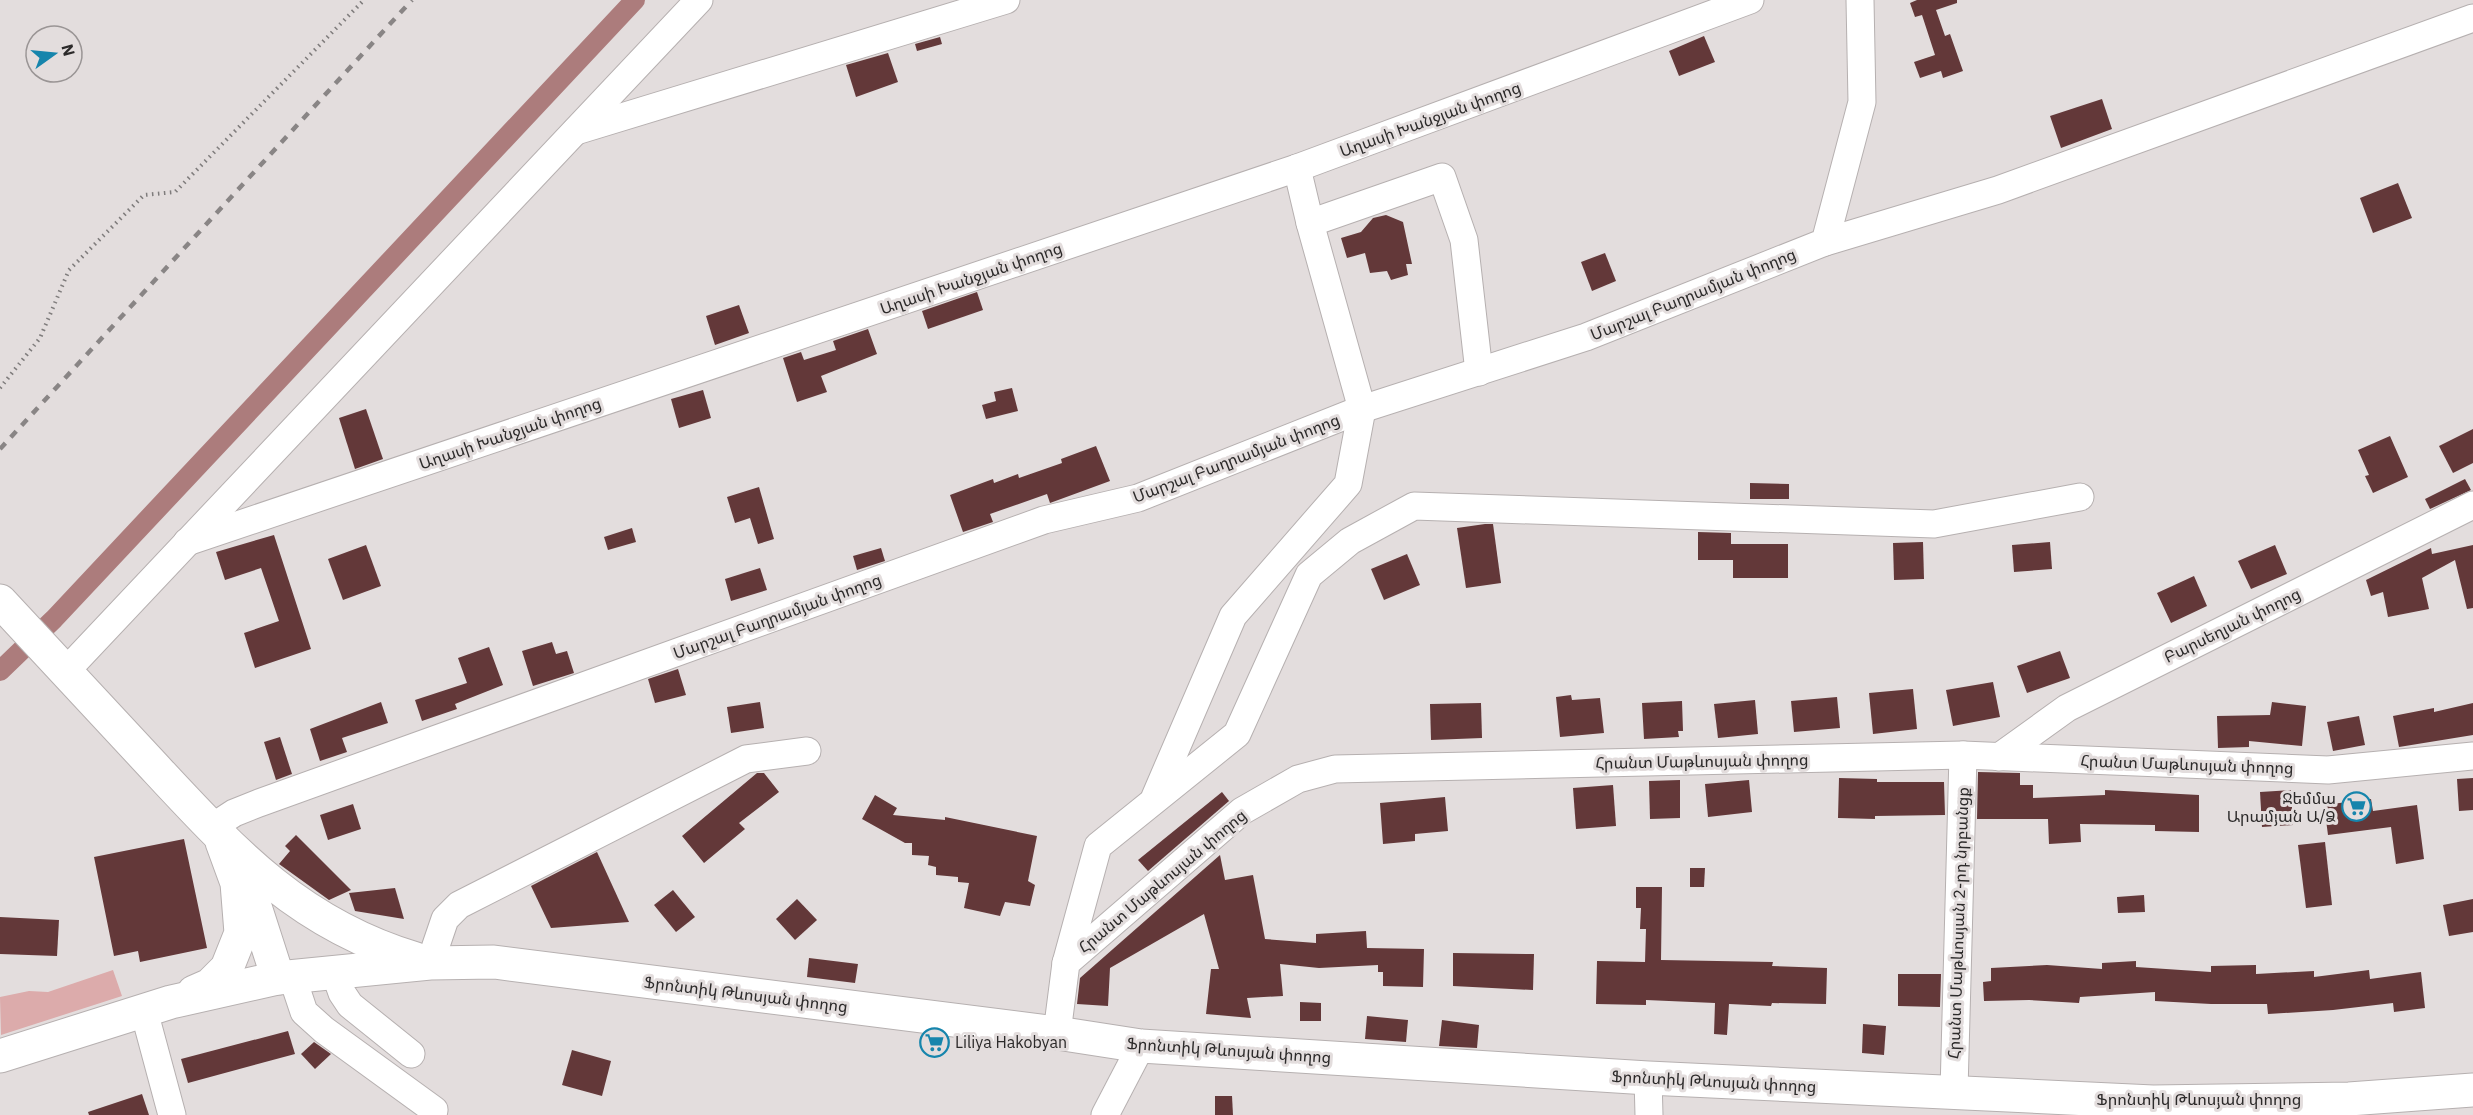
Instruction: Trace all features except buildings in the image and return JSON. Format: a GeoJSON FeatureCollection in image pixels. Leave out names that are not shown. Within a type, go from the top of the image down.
{"type":"FeatureCollection","features":[{"type":"Feature","properties":{"kind":"main road"},"geometry":{"type":"LineString","coordinates":[[9,610],[216,833],[283,893],[321,919],[379,948],[430,963]]}},
{"type":"Feature","properties":{"kind":"main road"},"geometry":{"type":"LineString","coordinates":[[216,833],[240,868],[285,977]]}},
{"type":"Feature","properties":{"kind":"main road"},"geometry":{"type":"LineString","coordinates":[[157,1007],[210,985],[227,968],[241,933],[237,883],[216,833]]}},
{"type":"Feature","properties":{"kind":"main road","name":"Ֆրոնտիկ Թևոսյան փողոց"},"geometry":{"type":"LineString","coordinates":[[0,1056],[157,1007],[285,977],[430,963],[494,962],[1057,1033],[1141,1046],[1648,1078],[1954,1091],[2072,1106],[2153,1102],[2222,1108],[2350,1107],[2473,1090]]}},
{"type":"Feature","properties":{"kind":"street"},"geometry":{"type":"LineString","coordinates":[[60,666],[188,542],[699,0]]}},
{"type":"Feature","properties":{"kind":"street"},"geometry":{"type":"LineString","coordinates":[[575,132],[1006,0]]}},
{"type":"Feature","properties":{"kind":"street","name":"Աղասի Խանջյան փողոց"},"geometry":{"type":"LineString","coordinates":[[188,542],[1297,168],[1750,0]]}},
{"type":"Feature","properties":{"kind":"street"},"geometry":{"type":"LineString","coordinates":[[1825,242],[1862,102],[1860,0]]}},
{"type":"Feature","properties":{"kind":"street","name":"Մարշալ Բաղրամյան փողոց"},"geometry":{"type":"LineString","coordinates":[[216,833],[242,810],[1033,524],[1138,498],[1362,408],[1586,337],[1825,242],[1998,190],[2473,18]]}},
{"type":"Feature","properties":{"kind":"street"},"geometry":{"type":"LineString","coordinates":[[1154,800],[1233,616],[1348,484],[1362,408],[1310,224],[1297,168]]}},
{"type":"Feature","properties":{"kind":"street"},"geometry":{"type":"LineString","coordinates":[[1310,224],[1442,177],[1464,240],[1479,372]]}},
{"type":"Feature","properties":{"kind":"street"},"geometry":{"type":"LineString","coordinates":[[1066,963],[1098,846],[1237,734],[1309,576],[1350,541],[1414,506],[1934,524],[2080,497]]}},
{"type":"Feature","properties":{"kind":"street","name":"Բարսեղյան փողոց"},"geometry":{"type":"LineString","coordinates":[[1999,757],[2067,708],[2473,505]]}},
{"type":"Feature","properties":{"kind":"street"},"geometry":{"type":"LineString","coordinates":[[430,963],[445,919],[459,905],[746,759],[807,751]]}},
{"type":"Feature","properties":{"kind":"street","name":"Հրանտ Մաթևոսյան փողոց"},"geometry":{"type":"LineString","coordinates":[[1057,1033],[1066,963],[1242,811],[1298,779],[1335,769],[1963,755],[2328,770],[2473,756]]}},
{"type":"Feature","properties":{"kind":"street","name":"Հրանտ Մաթևոսյան 2-րդ նրբանցք"},"geometry":{"type":"LineString","coordinates":[[1954,1091],[1963,755]]}},
{"type":"Feature","properties":{"kind":"street"},"geometry":{"type":"LineString","coordinates":[[335,973],[342,993],[350,1005],[411,1054]]}},
{"type":"Feature","properties":{"kind":"street"},"geometry":{"type":"LineString","coordinates":[[285,977],[304,1012],[324,1030],[434,1110],[433,1115]]}},
{"type":"Feature","properties":{"kind":"street"},"geometry":{"type":"LineString","coordinates":[[157,1007],[172,1115]]}},
{"type":"Feature","properties":{"kind":"street"},"geometry":{"type":"LineString","coordinates":[[1105,1115],[1141,1046]]}},
{"type":"Feature","properties":{"kind":"street"},"geometry":{"type":"LineString","coordinates":[[1648,1078],[1649,1115]]}},
{"type":"Feature","properties":{"kind":"path"},"geometry":{"type":"LineString","coordinates":[[0,388],[40,338],[69,270],[144,195],[175,192],[364,0]]}},
{"type":"Feature","properties":{"kind":"shaded area"},"geometry":{"type":"Polygon","coordinates":[[[113,970],[122,996],[1,1035],[0,997],[29,991],[48,992],[113,970]]]}},
{"type":"Feature","properties":{"kind":"waterway"},"geometry":{"type":"LineString","coordinates":[[0,671],[54,619],[635,0]]}},
{"type":"Feature","properties":{"kind":"railway"},"geometry":{"type":"LineString","coordinates":[[0,449],[412,0]]}},
{"type":"Feature","properties":{"kind":"place","name":"Ջեմմա Արամյան Ա/Ձ"},"geometry":{"type":"Point","coordinates":[2357,807]}},
{"type":"Feature","properties":{"kind":"place","name":"Liliya Hakobyan"},"geometry":{"type":"Point","coordinates":[934,1042]}}]}
